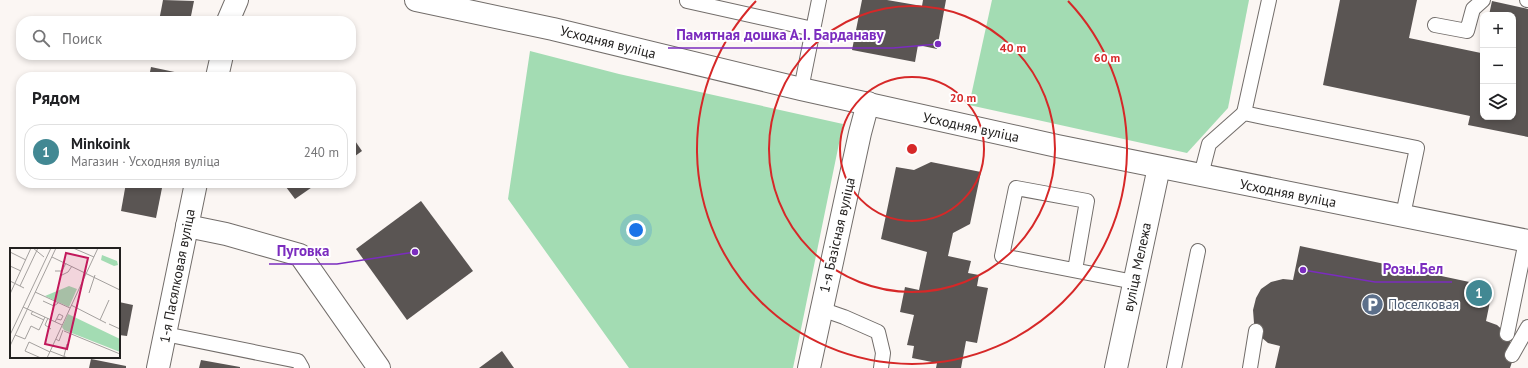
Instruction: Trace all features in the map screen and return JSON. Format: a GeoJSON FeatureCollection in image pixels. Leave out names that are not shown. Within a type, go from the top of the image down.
{"type":"FeatureCollection","features":[{"type":"Feature","properties":{"kind":"street"},"geometry":{"type":"LineString","coordinates":[[230,16],[237,0]]}},
{"type":"Feature","properties":{"kind":"street","name":"Усходняя вуліца"},"geometry":{"type":"LineString","coordinates":[[416,0],[553,29],[801,89],[1159,167],[1527,241]]}},
{"type":"Feature","properties":{"kind":"street"},"geometry":{"type":"LineString","coordinates":[[218,72],[221,60]]}},
{"type":"Feature","properties":{"kind":"street","name":"1-я Базісная вуліца"},"geometry":{"type":"LineString","coordinates":[[809,368],[868,103]]}},
{"type":"Feature","properties":{"kind":"street","name":"вуліца Мележа"},"geometry":{"type":"LineString","coordinates":[[1116,368],[1159,167]]}},
{"type":"Feature","properties":{"kind":"street","name":"1-я Пасялковая вуліца"},"geometry":{"type":"LineString","coordinates":[[158,368],[195,188]]}},
{"type":"Feature","properties":{"kind":"street"},"geometry":{"type":"LineString","coordinates":[[187,226],[226,234],[300,255],[379,368]]}},
{"type":"Feature","properties":{"kind":"lane"},"geometry":{"type":"LineString","coordinates":[[801,89],[819,0]]}},
{"type":"Feature","properties":{"kind":"lane"},"geometry":{"type":"LineString","coordinates":[[1201,175],[1209,144],[1244,113],[1269,0]]}},
{"type":"Feature","properties":{"kind":"lane"},"geometry":{"type":"LineString","coordinates":[[1436,25],[1467,32],[1473,9],[1483,0]]}},
{"type":"Feature","properties":{"kind":"lane"},"geometry":{"type":"LineString","coordinates":[[687,1],[813,29]]}},
{"type":"Feature","properties":{"kind":"lane"},"geometry":{"type":"LineString","coordinates":[[1244,113],[1417,148],[1403,215]]}},
{"type":"Feature","properties":{"kind":"lane"},"geometry":{"type":"LineString","coordinates":[[1075,270],[1087,201],[1016,188],[1002,256],[1134,282]]}},
{"type":"Feature","properties":{"kind":"lane"},"geometry":{"type":"LineString","coordinates":[[1507,334],[1527,241]]}},
{"type":"Feature","properties":{"kind":"lane"},"geometry":{"type":"LineString","coordinates":[[1174,368],[1198,250]]}},
{"type":"Feature","properties":{"kind":"lane"},"geometry":{"type":"LineString","coordinates":[[821,309],[878,332],[883,353],[881,368]]}},
{"type":"Feature","properties":{"kind":"lane"},"geometry":{"type":"LineString","coordinates":[[1512,354],[1528,327]]}},
{"type":"Feature","properties":{"kind":"lane"},"geometry":{"type":"LineString","coordinates":[[1250,368],[1256,331]]}},
{"type":"Feature","properties":{"kind":"lane"},"geometry":{"type":"LineString","coordinates":[[165,334],[298,361],[302,368]]}},
{"type":"Feature","properties":{"kind":"green space"},"geometry":{"type":"Polygon","coordinates":[[[992,0],[1249,0],[1228,108],[1187,153],[969,105],[992,0]]]}},
{"type":"Feature","properties":{"kind":"green space"},"geometry":{"type":"Polygon","coordinates":[[[530,51],[619,74],[843,124],[793,368],[629,368],[508,199],[530,51]]]}},
{"type":"Feature","properties":{"kind":"building"},"geometry":{"type":"Polygon","coordinates":[[[163,0],[194,1],[191,16],[160,16],[163,0]]]}},
{"type":"Feature","properties":{"kind":"building"},"geometry":{"type":"Polygon","coordinates":[[[862,0],[887,0],[922,6],[923,0],[946,0],[937,49],[918,45],[915,62],[852,50],[862,0]]]}},
{"type":"Feature","properties":{"kind":"building"},"geometry":{"type":"Polygon","coordinates":[[[1340,0],[1417,0],[1409,38],[1480,53],[1480,120],[1516,120],[1516,12],[1490,12],[1492,1],[1528,9],[1528,137],[1468,125],[1470,116],[1323,85],[1340,0]]]}},
{"type":"Feature","properties":{"kind":"building"},"geometry":{"type":"Polygon","coordinates":[[[151,67],[175,72],[150,72],[151,67]]]}},
{"type":"Feature","properties":{"kind":"building"},"geometry":{"type":"Polygon","coordinates":[[[356,142],[362,151],[356,155],[356,142]]]}},
{"type":"Feature","properties":{"kind":"building"},"geometry":{"type":"Polygon","coordinates":[[[931,162],[981,172],[970,224],[953,233],[948,256],[971,261],[968,273],[979,275],[977,286],[988,288],[977,343],[966,341],[961,368],[936,368],[937,363],[912,358],[914,346],[907,345],[914,315],[900,312],[905,287],[919,290],[927,252],[881,239],[896,167],[914,170],[931,162]]]}},
{"type":"Feature","properties":{"kind":"building"},"geometry":{"type":"Polygon","coordinates":[[[125,188],[162,188],[156,218],[121,211],[125,188]]]}},
{"type":"Feature","properties":{"kind":"building"},"geometry":{"type":"Polygon","coordinates":[[[287,188],[311,188],[295,199],[287,188]]]}},
{"type":"Feature","properties":{"kind":"building"},"geometry":{"type":"Polygon","coordinates":[[[421,201],[473,271],[407,320],[356,249],[421,201]]]}},
{"type":"Feature","properties":{"kind":"building","name":"Поселковая"},"geometry":{"type":"Polygon","coordinates":[[[1300,246],[1493,287],[1486,321],[1497,325],[1507,334],[1512,346],[1512,362],[1510,368],[1275,368],[1280,346],[1268,343],[1256,331],[1253,310],[1256,298],[1261,289],[1271,282],[1283,279],[1293,280],[1300,246]]]}},
{"type":"Feature","properties":{"kind":"building"},"geometry":{"type":"Polygon","coordinates":[[[120,302],[133,305],[127,336],[120,335],[120,302]]]}},
{"type":"Feature","properties":{"kind":"building"},"geometry":{"type":"Polygon","coordinates":[[[502,351],[514,368],[479,368],[502,351]]]}},
{"type":"Feature","properties":{"kind":"building"},"geometry":{"type":"Polygon","coordinates":[[[91,359],[126,366],[126,368],[89,368],[91,359]]]}},
{"type":"Feature","properties":{"kind":"building"},"geometry":{"type":"Polygon","coordinates":[[[201,360],[240,367],[240,368],[199,368],[201,360]]]}},
{"type":"Feature","properties":{"kind":"place","name":"Памятная дошка А.І. Барданаву"},"geometry":{"type":"Point","coordinates":[938,44]}},
{"type":"Feature","properties":{"kind":"place","name":"Пуговка"},"geometry":{"type":"Point","coordinates":[415,252]}},
{"type":"Feature","properties":{"kind":"place","name":"Розы.Бел"},"geometry":{"type":"Point","coordinates":[1303,270]}},
{"type":"Feature","properties":{"kind":"place","name":"Minkoink"},"geometry":{"type":"Point","coordinates":[1479,293]}},
{"type":"Feature","properties":{"kind":"place","name":"Поселковая"},"geometry":{"type":"Point","coordinates":[1372,304]}}]}
